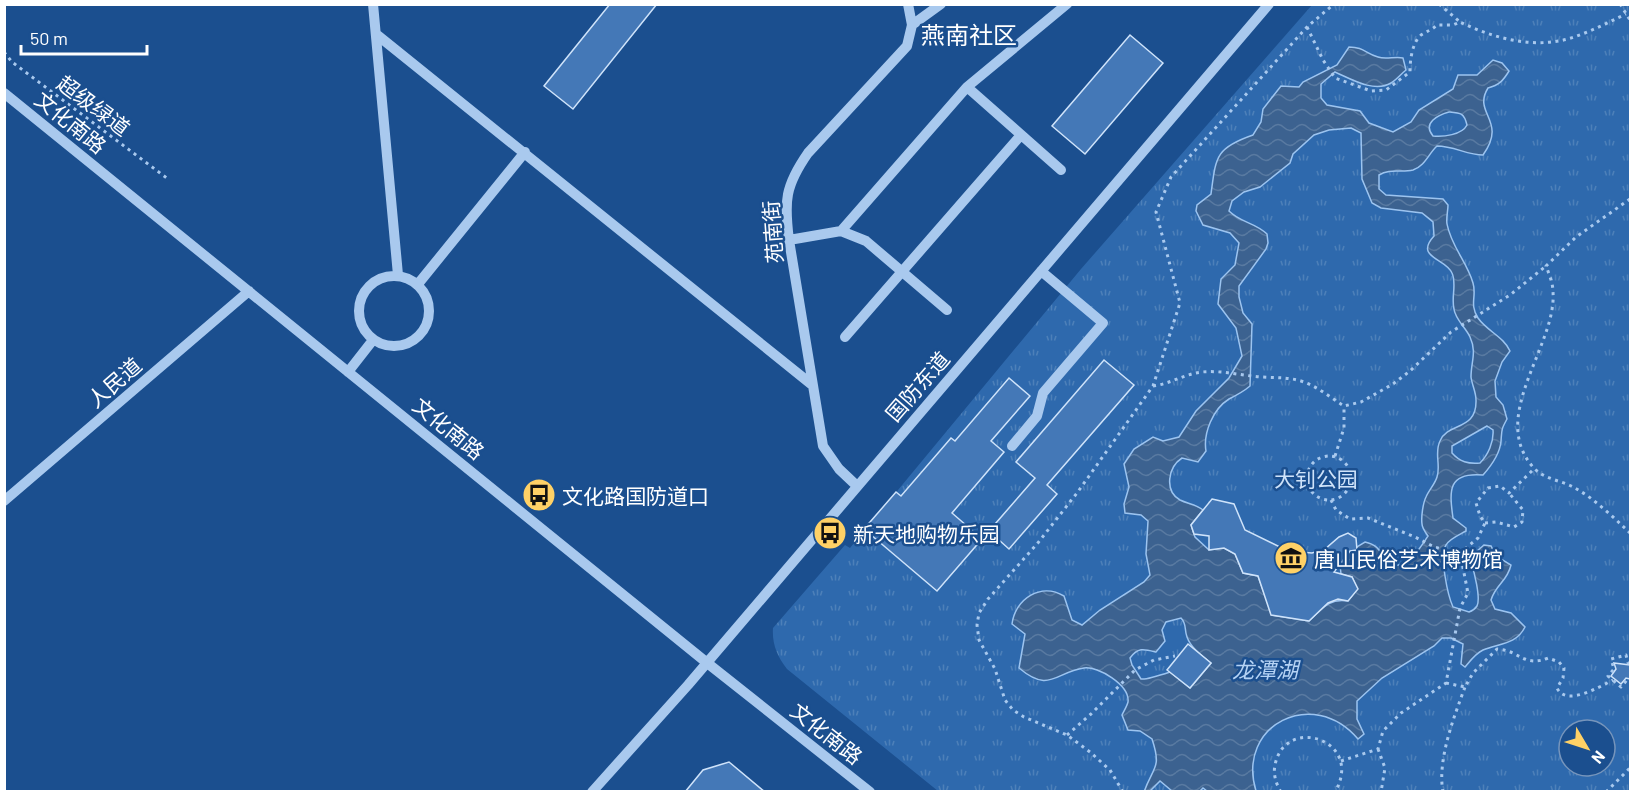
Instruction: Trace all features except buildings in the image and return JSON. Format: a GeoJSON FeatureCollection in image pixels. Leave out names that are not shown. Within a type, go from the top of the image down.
{"type":"FeatureCollection","features":[{"type":"Feature","properties":{"kind":"street"},"geometry":{"type":"LineString","coordinates":[[373,4],[398,275]]}},
{"type":"Feature","properties":{"kind":"street"},"geometry":{"type":"LineString","coordinates":[[908,4],[912,25],[941,4]]}},
{"type":"Feature","properties":{"kind":"street"},"geometry":{"type":"LineString","coordinates":[[841,231],[967,87],[1067,4]]}},
{"type":"Feature","properties":{"kind":"street","name":"国防东道"},"geometry":{"type":"LineString","coordinates":[[592,792],[1269,4]]}},
{"type":"Feature","properties":{"kind":"street","name":"苑南街"},"geometry":{"type":"LineString","coordinates":[[857,486],[839,469],[823,446],[789,240],[786,216],[787,192],[794,172],[807,153],[907,46],[912,25]]}},
{"type":"Feature","properties":{"kind":"street"},"geometry":{"type":"LineString","coordinates":[[376,34],[811,384]]}},
{"type":"Feature","properties":{"kind":"street"},"geometry":{"type":"LineString","coordinates":[[967,87],[1061,170]]}},
{"type":"Feature","properties":{"kind":"street","name":"文化南路"},"geometry":{"type":"LineString","coordinates":[[4,93],[706,662],[870,792]]}},
{"type":"Feature","properties":{"kind":"street"},"geometry":{"type":"LineString","coordinates":[[845,337],[1021,135]]}},
{"type":"Feature","properties":{"kind":"street"},"geometry":{"type":"LineString","coordinates":[[418,284],[525,152]]}},
{"type":"Feature","properties":{"kind":"street"},"geometry":{"type":"LineString","coordinates":[[789,240],[841,231],[866,241],[947,310]]}},
{"type":"Feature","properties":{"kind":"street"},"geometry":{"type":"LineString","coordinates":[[1012,446],[1037,416],[1042,393],[1103,323],[1041,271]]}},
{"type":"Feature","properties":{"kind":"street"},"geometry":{"type":"LineString","coordinates":[[398,275],[418,284],[429,305],[429,317],[425,328],[417,338],[407,344],[383,345],[373,340],[359,321],[360,298],[375,280],[398,275]]}},
{"type":"Feature","properties":{"kind":"street","name":"人民道"},"geometry":{"type":"LineString","coordinates":[[4,501],[249,291]]}},
{"type":"Feature","properties":{"kind":"street"},"geometry":{"type":"LineString","coordinates":[[348,372],[373,340]]}},
{"type":"Feature","properties":{"kind":"path"},"geometry":{"type":"LineString","coordinates":[[1123,792],[1110,770],[1090,752],[1067,735],[1013,710],[1005,700],[995,669],[979,640],[977,625],[979,613],[988,599],[1037,544],[1077,493],[1153,386],[1180,303],[1156,212],[1171,177],[1307,27],[1334,4]]}},
{"type":"Feature","properties":{"kind":"path"},"geometry":{"type":"LineString","coordinates":[[1439,4],[1460,22],[1481,32],[1512,40],[1548,43],[1574,38],[1626,14]]}},
{"type":"Feature","properties":{"kind":"path"},"geometry":{"type":"LineString","coordinates":[[1620,4],[1630,20]]}},
{"type":"Feature","properties":{"kind":"path"},"geometry":{"type":"LineString","coordinates":[[1307,27],[1323,60],[1335,78],[1371,91],[1386,90],[1410,72],[1411,55],[1420,36],[1437,25],[1453,25],[1460,22]]}},
{"type":"Feature","properties":{"kind":"path","name":"超级绿道"},"geometry":{"type":"LineString","coordinates":[[4,52],[12,62],[168,179]]}},
{"type":"Feature","properties":{"kind":"path"},"geometry":{"type":"LineString","coordinates":[[1153,386],[1163,385],[1184,375],[1202,372],[1266,378],[1278,376],[1304,382],[1344,406],[1361,402],[1393,384],[1451,332],[1510,295],[1546,266],[1576,237],[1630,199]]}},
{"type":"Feature","properties":{"kind":"path"},"geometry":{"type":"LineString","coordinates":[[1546,266],[1554,294],[1549,322],[1521,395],[1518,424],[1521,452],[1534,469],[1544,476],[1572,486],[1630,533]]}},
{"type":"Feature","properties":{"kind":"path"},"geometry":{"type":"LineString","coordinates":[[1335,457],[1344,428],[1344,406]]}},
{"type":"Feature","properties":{"kind":"path"},"geometry":{"type":"LineString","coordinates":[[1328,456],[1335,457],[1347,466],[1351,480],[1344,494],[1331,500],[1317,497],[1311,493],[1306,479],[1307,472],[1315,460],[1328,456]]}},
{"type":"Feature","properties":{"kind":"path"},"geometry":{"type":"LineString","coordinates":[[1509,493],[1534,469]]}},
{"type":"Feature","properties":{"kind":"path"},"geometry":{"type":"LineString","coordinates":[[1500,486],[1523,510],[1522,522],[1514,527],[1496,522],[1485,523],[1480,516],[1476,502],[1488,488],[1500,486]]}},
{"type":"Feature","properties":{"kind":"path"},"geometry":{"type":"LineString","coordinates":[[1331,500],[1336,510],[1350,519],[1368,518],[1434,547],[1460,553]]}},
{"type":"Feature","properties":{"kind":"path"},"geometry":{"type":"LineString","coordinates":[[1460,553],[1478,538],[1485,523]]}},
{"type":"Feature","properties":{"kind":"path"},"geometry":{"type":"LineString","coordinates":[[1446,683],[1460,608],[1468,593],[1460,553]]}},
{"type":"Feature","properties":{"kind":"path"},"geometry":{"type":"LineString","coordinates":[[1443,792],[1441,781],[1449,735],[1465,687],[1473,673],[1497,649],[1519,655],[1526,662],[1537,663],[1548,658],[1559,662],[1564,668],[1563,678],[1557,688],[1560,694],[1566,697],[1591,692],[1613,680]]}},
{"type":"Feature","properties":{"kind":"path"},"geometry":{"type":"LineString","coordinates":[[1630,663],[1626,655],[1611,659],[1614,669],[1608,676],[1621,687],[1627,680],[1630,680]]}},
{"type":"Feature","properties":{"kind":"path"},"geometry":{"type":"LineString","coordinates":[[1067,735],[1135,670],[1154,660],[1175,656]]}},
{"type":"Feature","properties":{"kind":"path"},"geometry":{"type":"LineString","coordinates":[[1381,792],[1385,768],[1378,749],[1383,731],[1401,713],[1446,683],[1465,687]]}},
{"type":"Feature","properties":{"kind":"path"},"geometry":{"type":"LineString","coordinates":[[1281,792],[1275,780],[1276,759],[1289,742],[1309,737],[1329,744],[1341,761],[1340,783],[1335,792]]}},
{"type":"Feature","properties":{"kind":"path"},"geometry":{"type":"LineString","coordinates":[[1341,761],[1378,749]]}},
{"type":"Feature","properties":{"kind":"path"},"geometry":{"type":"LineString","coordinates":[[1606,792],[1630,768]]}},
{"type":"Feature","properties":{"kind":"green space","name":"大钊公园"},"geometry":{"type":"Polygon","coordinates":[[[1312,5],[1630,5],[1630,791],[938,791],[787,669],[776,650],[773,628],[845,545],[850,548],[1081,269],[1312,5]]]}},
{"type":"Feature","properties":{"kind":"water","name":"龙潭湖"},"geometry":{"type":"Polygon","coordinates":[[[1349,47],[1358,48],[1381,58],[1403,58],[1406,70],[1393,82],[1384,86],[1363,84],[1335,72],[1321,84],[1321,98],[1327,105],[1360,111],[1369,123],[1393,132],[1411,122],[1419,110],[1453,89],[1458,75],[1477,75],[1493,60],[1502,63],[1509,71],[1500,82],[1488,88],[1484,97],[1492,133],[1490,143],[1483,155],[1437,146],[1424,162],[1413,170],[1387,172],[1379,175],[1379,189],[1386,195],[1443,199],[1448,205],[1449,232],[1473,283],[1475,313],[1510,351],[1502,362],[1495,381],[1496,397],[1503,405],[1507,419],[1502,430],[1499,451],[1483,475],[1463,477],[1453,485],[1451,499],[1453,518],[1466,528],[1466,531],[1447,543],[1443,558],[1453,607],[1470,612],[1478,602],[1477,584],[1471,562],[1476,552],[1484,545],[1491,546],[1496,556],[1511,565],[1491,600],[1495,609],[1511,613],[1525,627],[1517,637],[1507,643],[1480,651],[1465,667],[1461,664],[1463,644],[1451,638],[1442,638],[1434,646],[1382,678],[1357,701],[1357,719],[1364,734],[1358,739],[1340,723],[1320,715],[1301,715],[1283,720],[1268,732],[1257,748],[1253,768],[1256,791],[1207,791],[1203,788],[1200,791],[1172,791],[1160,781],[1150,791],[1144,792],[1155,767],[1155,749],[1152,739],[1140,731],[1128,730],[1122,715],[1128,702],[1124,689],[1105,673],[1090,668],[1074,670],[1046,680],[1038,680],[1030,676],[1019,668],[1025,634],[1012,624],[1014,615],[1018,607],[1030,595],[1038,592],[1055,592],[1064,596],[1072,620],[1082,625],[1100,610],[1144,582],[1150,575],[1146,554],[1148,521],[1141,515],[1125,513],[1124,504],[1129,487],[1124,464],[1134,449],[1153,437],[1163,441],[1179,437],[1196,411],[1229,378],[1242,356],[1236,328],[1218,304],[1221,279],[1235,265],[1239,243],[1230,233],[1203,225],[1196,211],[1197,205],[1211,194],[1216,162],[1224,150],[1231,144],[1253,135],[1261,122],[1263,109],[1281,86],[1299,87],[1303,82],[1337,65],[1349,47]],[[1449,112],[1436,117],[1429,127],[1433,136],[1457,133],[1467,125],[1461,114],[1449,112]],[[1351,128],[1329,130],[1314,135],[1293,154],[1290,163],[1260,187],[1244,192],[1232,201],[1229,211],[1267,234],[1268,243],[1239,286],[1243,313],[1252,324],[1250,386],[1223,403],[1218,409],[1208,429],[1206,451],[1198,462],[1182,458],[1174,467],[1170,479],[1175,496],[1203,510],[1191,525],[1195,537],[1209,550],[1224,548],[1235,554],[1243,573],[1258,576],[1272,615],[1309,621],[1330,603],[1348,601],[1357,589],[1352,577],[1341,574],[1340,565],[1350,551],[1365,542],[1371,544],[1392,566],[1409,560],[1417,551],[1428,536],[1422,526],[1422,510],[1437,477],[1438,446],[1444,435],[1472,417],[1476,400],[1471,377],[1473,347],[1470,337],[1455,313],[1452,273],[1449,268],[1429,253],[1428,249],[1434,236],[1433,222],[1422,213],[1381,208],[1372,203],[1362,179],[1361,133],[1351,128]],[[1487,426],[1452,446],[1452,453],[1461,460],[1468,463],[1480,463],[1490,448],[1493,430],[1487,426]],[[1181,618],[1166,622],[1162,630],[1165,641],[1156,652],[1139,650],[1136,652],[1130,658],[1132,665],[1141,679],[1170,672],[1190,688],[1211,663],[1191,645],[1181,618]]]}},
{"type":"Feature","properties":{"kind":"place","name":"文化路国防道口"},"geometry":{"type":"Point","coordinates":[539,495]}},
{"type":"Feature","properties":{"kind":"place","name":"新天地购物乐园"},"geometry":{"type":"Point","coordinates":[830,533]}},
{"type":"Feature","properties":{"kind":"place","name":"唐山民俗艺术博物馆"},"geometry":{"type":"Point","coordinates":[1291,558]}},
{"type":"Feature","properties":{"kind":"district","name":"燕南社区"},"geometry":{"type":"Point","coordinates":[969,34]}}]}
